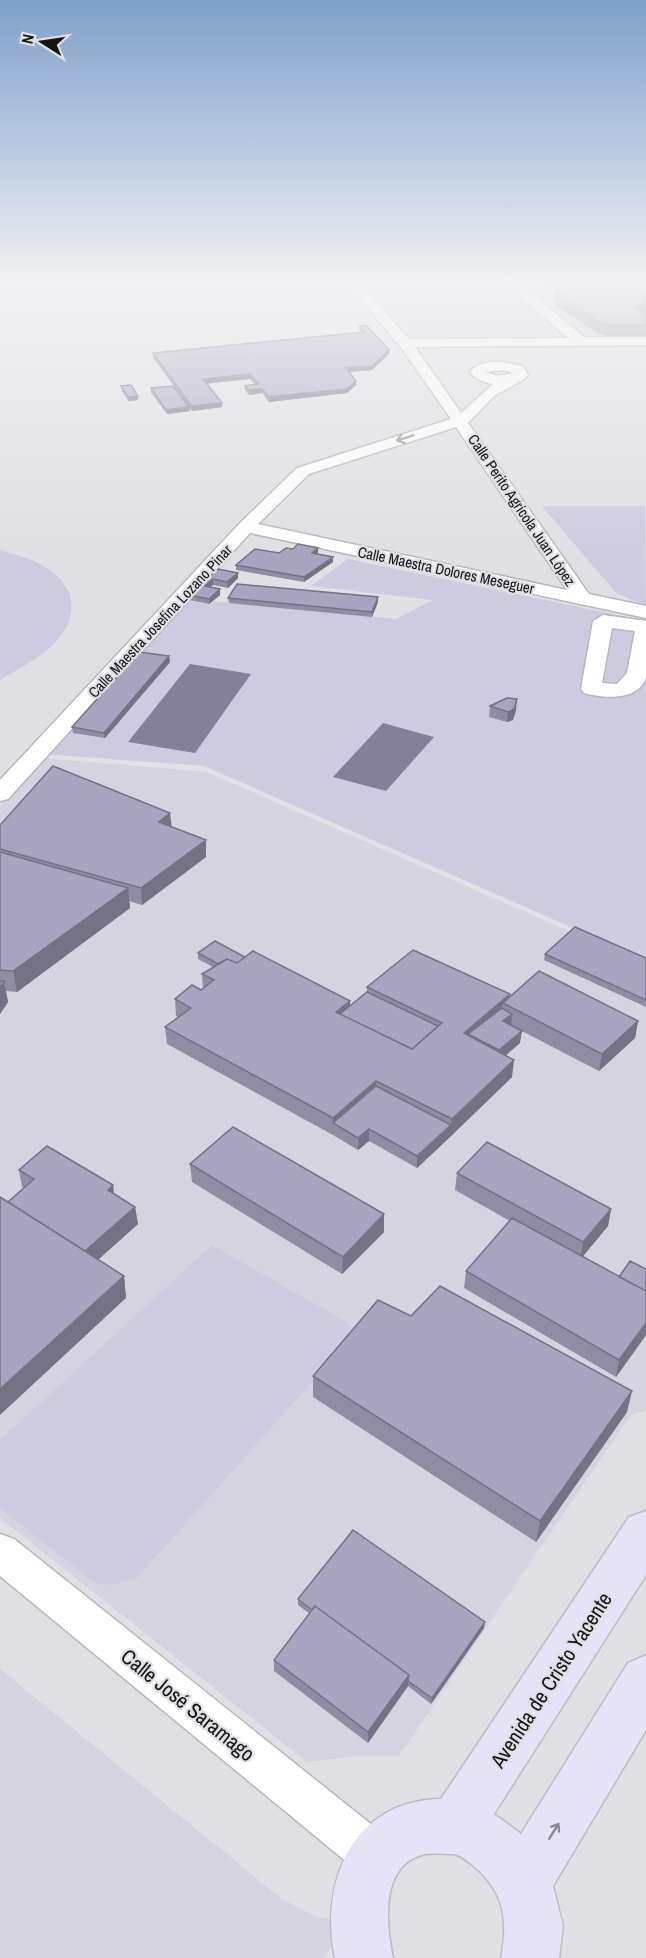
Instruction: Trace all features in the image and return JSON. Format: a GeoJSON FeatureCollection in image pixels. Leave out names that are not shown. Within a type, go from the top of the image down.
{"type":"FeatureCollection","features":[{"type":"Feature","properties":{"kind":"main road","name":"Avenida de Cristo Yacente"},"geometry":{"type":"LineString","coordinates":[[455,1826],[646,1533]]}},
{"type":"Feature","properties":{"kind":"main road"},"geometry":{"type":"LineString","coordinates":[[524,1881],[646,1681]]}},
{"type":"Feature","properties":{"kind":"main road"},"geometry":{"type":"LineString","coordinates":[[364,1958],[358,1938],[356,1915],[363,1882],[376,1857],[399,1837],[426,1827],[455,1826],[481,1836],[506,1856],[524,1881],[532,1904],[535,1938],[530,1958]]}},
{"type":"Feature","properties":{"kind":"street","name":"Calle Perito Agrícola Juan López"},"geometry":{"type":"LineString","coordinates":[[425,371],[583,599]]}},
{"type":"Feature","properties":{"kind":"street"},"geometry":{"type":"LineString","coordinates":[[461,421],[489,393],[510,380]]}},
{"type":"Feature","properties":{"kind":"street","name":"Calle Maestra Josefina Lozano Pinar"},"geometry":{"type":"LineString","coordinates":[[0,795],[246,527],[303,471],[461,421]]}},
{"type":"Feature","properties":{"kind":"street","name":"Calle Maestra Dolores Meseguer"},"geometry":{"type":"LineString","coordinates":[[246,527],[583,599],[634,615]]}},
{"type":"Feature","properties":{"kind":"street","name":"Calle José Saramago"},"geometry":{"type":"LineString","coordinates":[[0,1552],[376,1857]]}},
{"type":"Feature","properties":{"kind":"shaded area"},"geometry":{"type":"Polygon","coordinates":[[[542,506],[645,506],[646,606],[616,593],[542,506]]]}},
{"type":"Feature","properties":{"kind":"shaded area"},"geometry":{"type":"Polygon","coordinates":[[[0,550],[40,564],[54,573],[70,595],[72,606],[65,630],[56,642],[39,657],[0,680],[0,550]]]}},
{"type":"Feature","properties":{"kind":"shaded area"},"geometry":{"type":"Polygon","coordinates":[[[348,559],[646,621],[646,960],[204,766],[44,754],[184,600],[396,619],[433,600],[310,586],[348,559]]]}},
{"type":"Feature","properties":{"kind":"shaded area"},"geometry":{"type":"Polygon","coordinates":[[[190,664],[251,674],[195,753],[128,742],[190,664]]]}},
{"type":"Feature","properties":{"kind":"shaded area"},"geometry":{"type":"Polygon","coordinates":[[[383,723],[434,737],[386,791],[333,777],[383,723]]]}},
{"type":"Feature","properties":{"kind":"shaded area"},"geometry":{"type":"Polygon","coordinates":[[[42,758],[207,772],[646,965],[646,1410],[630,1416],[399,1756],[357,1756],[307,1762],[0,1518],[0,805],[42,758]]]}},
{"type":"Feature","properties":{"kind":"shaded area"},"geometry":{"type":"Polygon","coordinates":[[[212,1245],[348,1323],[355,1334],[137,1578],[112,1585],[95,1583],[0,1508],[0,1440],[212,1245]]]}},
{"type":"Feature","properties":{"kind":"shaded area"},"geometry":{"type":"Polygon","coordinates":[[[0,1669],[282,1899],[317,1917],[348,1922],[324,1958],[0,1958],[0,1669]]]}},
{"type":"Feature","properties":{"kind":"building"},"geometry":{"type":"Polygon","coordinates":[[[166,371],[349,371],[356,381],[347,389],[269,397],[262,389],[249,390],[245,386],[258,384],[250,374],[203,379],[222,403],[191,406],[166,371]]]}},
{"type":"Feature","properties":{"kind":"building"},"geometry":{"type":"Polygon","coordinates":[[[131,385],[138,396],[128,397],[121,386],[131,385]]]}},
{"type":"Feature","properties":{"kind":"building"},"geometry":{"type":"Polygon","coordinates":[[[173,386],[189,407],[166,410],[151,388],[173,386]]]}},
{"type":"Feature","properties":{"kind":"building"},"geometry":{"type":"Polygon","coordinates":[[[298,544],[318,548],[312,553],[333,557],[304,577],[236,565],[255,549],[279,553],[286,548],[293,549],[298,544]]]}},
{"type":"Feature","properties":{"kind":"building"},"geometry":{"type":"Polygon","coordinates":[[[218,569],[238,573],[227,582],[213,579],[205,586],[220,589],[209,599],[189,595],[198,587],[189,585],[200,576],[208,577],[218,569]]]}},
{"type":"Feature","properties":{"kind":"building"},"geometry":{"type":"Polygon","coordinates":[[[237,584],[378,597],[372,612],[228,598],[237,584]]]}},
{"type":"Feature","properties":{"kind":"building"},"geometry":{"type":"Polygon","coordinates":[[[139,652],[169,656],[104,733],[72,727],[139,652]]]}},
{"type":"Feature","properties":{"kind":"building"},"geometry":{"type":"Polygon","coordinates":[[[507,698],[517,699],[514,709],[508,712],[490,706],[507,698]]]}},
{"type":"Feature","properties":{"kind":"building"},"geometry":{"type":"Polygon","coordinates":[[[53,766],[170,813],[159,822],[206,840],[141,888],[0,849],[0,825],[53,766]]]}},
{"type":"Feature","properties":{"kind":"building"},"geometry":{"type":"Polygon","coordinates":[[[0,852],[128,888],[13,971],[0,970],[0,852]]]}},
{"type":"Feature","properties":{"kind":"building"},"geometry":{"type":"Polygon","coordinates":[[[575,927],[646,958],[646,1000],[545,954],[575,927]]]}},
{"type":"Feature","properties":{"kind":"building"},"geometry":{"type":"Polygon","coordinates":[[[215,941],[245,957],[237,963],[227,959],[218,964],[198,953],[215,941]]]}},
{"type":"Feature","properties":{"kind":"building"},"geometry":{"type":"Polygon","coordinates":[[[413,950],[510,994],[464,1033],[514,1060],[452,1119],[376,1081],[333,1118],[165,1027],[191,1008],[175,999],[192,985],[201,990],[214,980],[202,974],[227,959],[237,963],[253,951],[350,1001],[336,1012],[412,1049],[442,1023],[367,987],[413,950]]]}},
{"type":"Feature","properties":{"kind":"building"},"geometry":{"type":"Polygon","coordinates":[[[539,971],[638,1021],[602,1054],[503,1003],[539,971]]]}},
{"type":"Feature","properties":{"kind":"building"},"geometry":{"type":"Polygon","coordinates":[[[367,992],[438,1026],[412,1049],[340,1014],[367,992]]]}},
{"type":"Feature","properties":{"kind":"building"},"geometry":{"type":"Polygon","coordinates":[[[502,1008],[512,1014],[503,1021],[522,1031],[499,1050],[468,1034],[502,1008]]]}},
{"type":"Feature","properties":{"kind":"building"},"geometry":{"type":"Polygon","coordinates":[[[376,1086],[451,1125],[417,1156],[369,1129],[358,1138],[333,1123],[376,1086]]]}},
{"type":"Feature","properties":{"kind":"building"},"geometry":{"type":"Polygon","coordinates":[[[233,1127],[384,1214],[343,1257],[190,1164],[233,1127]]]}},
{"type":"Feature","properties":{"kind":"building"},"geometry":{"type":"Polygon","coordinates":[[[487,1142],[611,1209],[583,1242],[457,1173],[487,1142]]]}},
{"type":"Feature","properties":{"kind":"building"},"geometry":{"type":"Polygon","coordinates":[[[47,1146],[113,1185],[108,1190],[135,1207],[85,1251],[8,1202],[34,1179],[19,1170],[47,1146]]]}},
{"type":"Feature","properties":{"kind":"building"},"geometry":{"type":"Polygon","coordinates":[[[0,1197],[124,1276],[0,1389],[0,1197]]]}},
{"type":"Feature","properties":{"kind":"building"},"geometry":{"type":"Polygon","coordinates":[[[512,1218],[646,1291],[646,1323],[619,1360],[466,1271],[512,1218]]]}},
{"type":"Feature","properties":{"kind":"building"},"geometry":{"type":"Polygon","coordinates":[[[630,1261],[646,1269],[646,1291],[619,1277],[630,1261]]]}},
{"type":"Feature","properties":{"kind":"building"},"geometry":{"type":"Polygon","coordinates":[[[440,1286],[632,1391],[540,1521],[313,1376],[378,1300],[411,1316],[440,1286]]]}},
{"type":"Feature","properties":{"kind":"building"},"geometry":{"type":"Polygon","coordinates":[[[353,1530],[485,1622],[432,1698],[408,1681],[409,1675],[315,1606],[312,1610],[298,1599],[353,1530]]]}},
{"type":"Feature","properties":{"kind":"building"},"geometry":{"type":"Polygon","coordinates":[[[315,1606],[409,1675],[368,1732],[274,1660],[315,1606]]]}}]}
